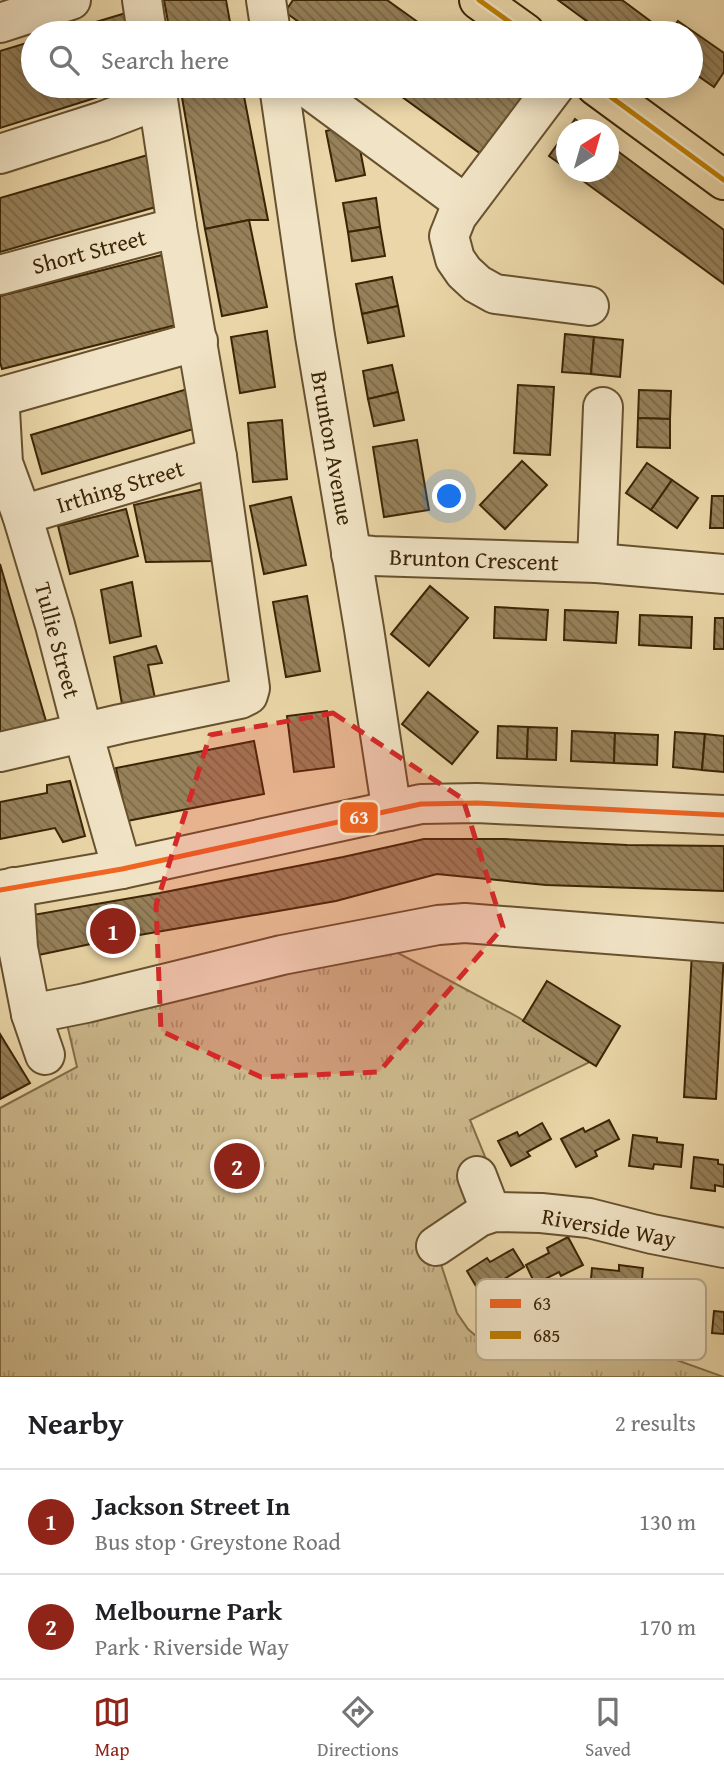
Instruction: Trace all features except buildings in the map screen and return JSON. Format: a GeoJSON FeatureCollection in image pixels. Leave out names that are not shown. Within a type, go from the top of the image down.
{"type":"FeatureCollection","features":[{"type":"Feature","properties":{"kind":"main road"},"geometry":{"type":"LineString","coordinates":[[479,0],[508,21]]}},
{"type":"Feature","properties":{"kind":"main road"},"geometry":{"type":"LineString","coordinates":[[612,98],[724,180]]}},
{"type":"Feature","properties":{"kind":"street"},"geometry":{"type":"LineString","coordinates":[[0,23],[71,0]]}},
{"type":"Feature","properties":{"kind":"street"},"geometry":{"type":"LineString","coordinates":[[142,0],[145,21]]}},
{"type":"Feature","properties":{"kind":"street"},"geometry":{"type":"LineString","coordinates":[[266,0],[269,21]]}},
{"type":"Feature","properties":{"kind":"street"},"geometry":{"type":"LineString","coordinates":[[0,154],[103,121],[147,98]]}},
{"type":"Feature","properties":{"kind":"street"},"geometry":{"type":"LineString","coordinates":[[0,752],[240,699],[248,695],[250,688],[217,457],[158,98]]}},
{"type":"Feature","properties":{"kind":"street","name":"Brunton Avenue"},"geometry":{"type":"LineString","coordinates":[[281,98],[314,336],[389,793],[389,811]]}},
{"type":"Feature","properties":{"kind":"street"},"geometry":{"type":"LineString","coordinates":[[321,98],[465,204]]}},
{"type":"Feature","properties":{"kind":"street"},"geometry":{"type":"LineString","coordinates":[[546,98],[465,204],[449,236],[455,259],[464,272],[477,284],[495,294],[589,306]]}},
{"type":"Feature","properties":{"kind":"street","name":"Short Street"},"geometry":{"type":"LineString","coordinates":[[0,275],[177,227]]}},
{"type":"Feature","properties":{"kind":"street"},"geometry":{"type":"LineString","coordinates":[[0,397],[198,341]]}},
{"type":"Feature","properties":{"kind":"street"},"geometry":{"type":"LineString","coordinates":[[597,564],[603,407]]}},
{"type":"Feature","properties":{"kind":"street","name":"Tullie Street"},"geometry":{"type":"LineString","coordinates":[[0,410],[1,464],[22,515],[55,625],[122,869]]}},
{"type":"Feature","properties":{"kind":"street","name":"Irthing Street"},"geometry":{"type":"LineString","coordinates":[[22,515],[217,457]]}},
{"type":"Feature","properties":{"kind":"street","name":"Brunton Crescent"},"geometry":{"type":"LineString","coordinates":[[351,554],[597,564],[724,574]]}},
{"type":"Feature","properties":{"kind":"street"},"geometry":{"type":"LineString","coordinates":[[45,1055],[31,1014],[7,889],[122,869],[421,804],[477,803],[724,815]]}},
{"type":"Feature","properties":{"kind":"street"},"geometry":{"type":"LineString","coordinates":[[31,1014],[282,955],[438,925],[465,923],[724,943]]}},
{"type":"Feature","properties":{"kind":"street"},"geometry":{"type":"LineString","coordinates":[[477,1176],[494,1212]]}},
{"type":"Feature","properties":{"kind":"street","name":"Riverside Way"},"geometry":{"type":"LineString","coordinates":[[436,1246],[479,1217],[494,1212],[589,1218],[724,1248]]}},
{"type":"Feature","properties":{"kind":"highlighted area"},"geometry":{"type":"Polygon","coordinates":[[[333,713],[463,799],[503,927],[379,1072],[261,1077],[161,1031],[156,905],[210,735],[333,713]]]}},
{"type":"Feature","properties":{"kind":"green space"},"geometry":{"type":"Polygon","coordinates":[[[385,946],[516,1016],[590,1062],[470,1120],[486,1159],[462,1172],[466,1203],[433,1240],[457,1313],[476,1336],[476,1360],[677,1360],[724,1377],[0,1377],[0,1108],[77,1067],[64,1011],[385,946]]]}},
{"type":"Feature","properties":{"kind":"transit line","name":"685"},"geometry":{"type":"LineString","coordinates":[[479,0],[508,21]]}},
{"type":"Feature","properties":{"kind":"transit line","name":"685"},"geometry":{"type":"LineString","coordinates":[[612,98],[724,180]]}},
{"type":"Feature","properties":{"kind":"transit line","name":"63"},"geometry":{"type":"LineString","coordinates":[[0,890],[122,869],[421,804],[477,803],[724,815]]}},
{"type":"Feature","properties":{"kind":"place","name":"Jackson Street In"},"geometry":{"type":"Point","coordinates":[113,931]}},
{"type":"Feature","properties":{"kind":"place","name":"Melbourne Park"},"geometry":{"type":"Point","coordinates":[237,1166]}}]}
